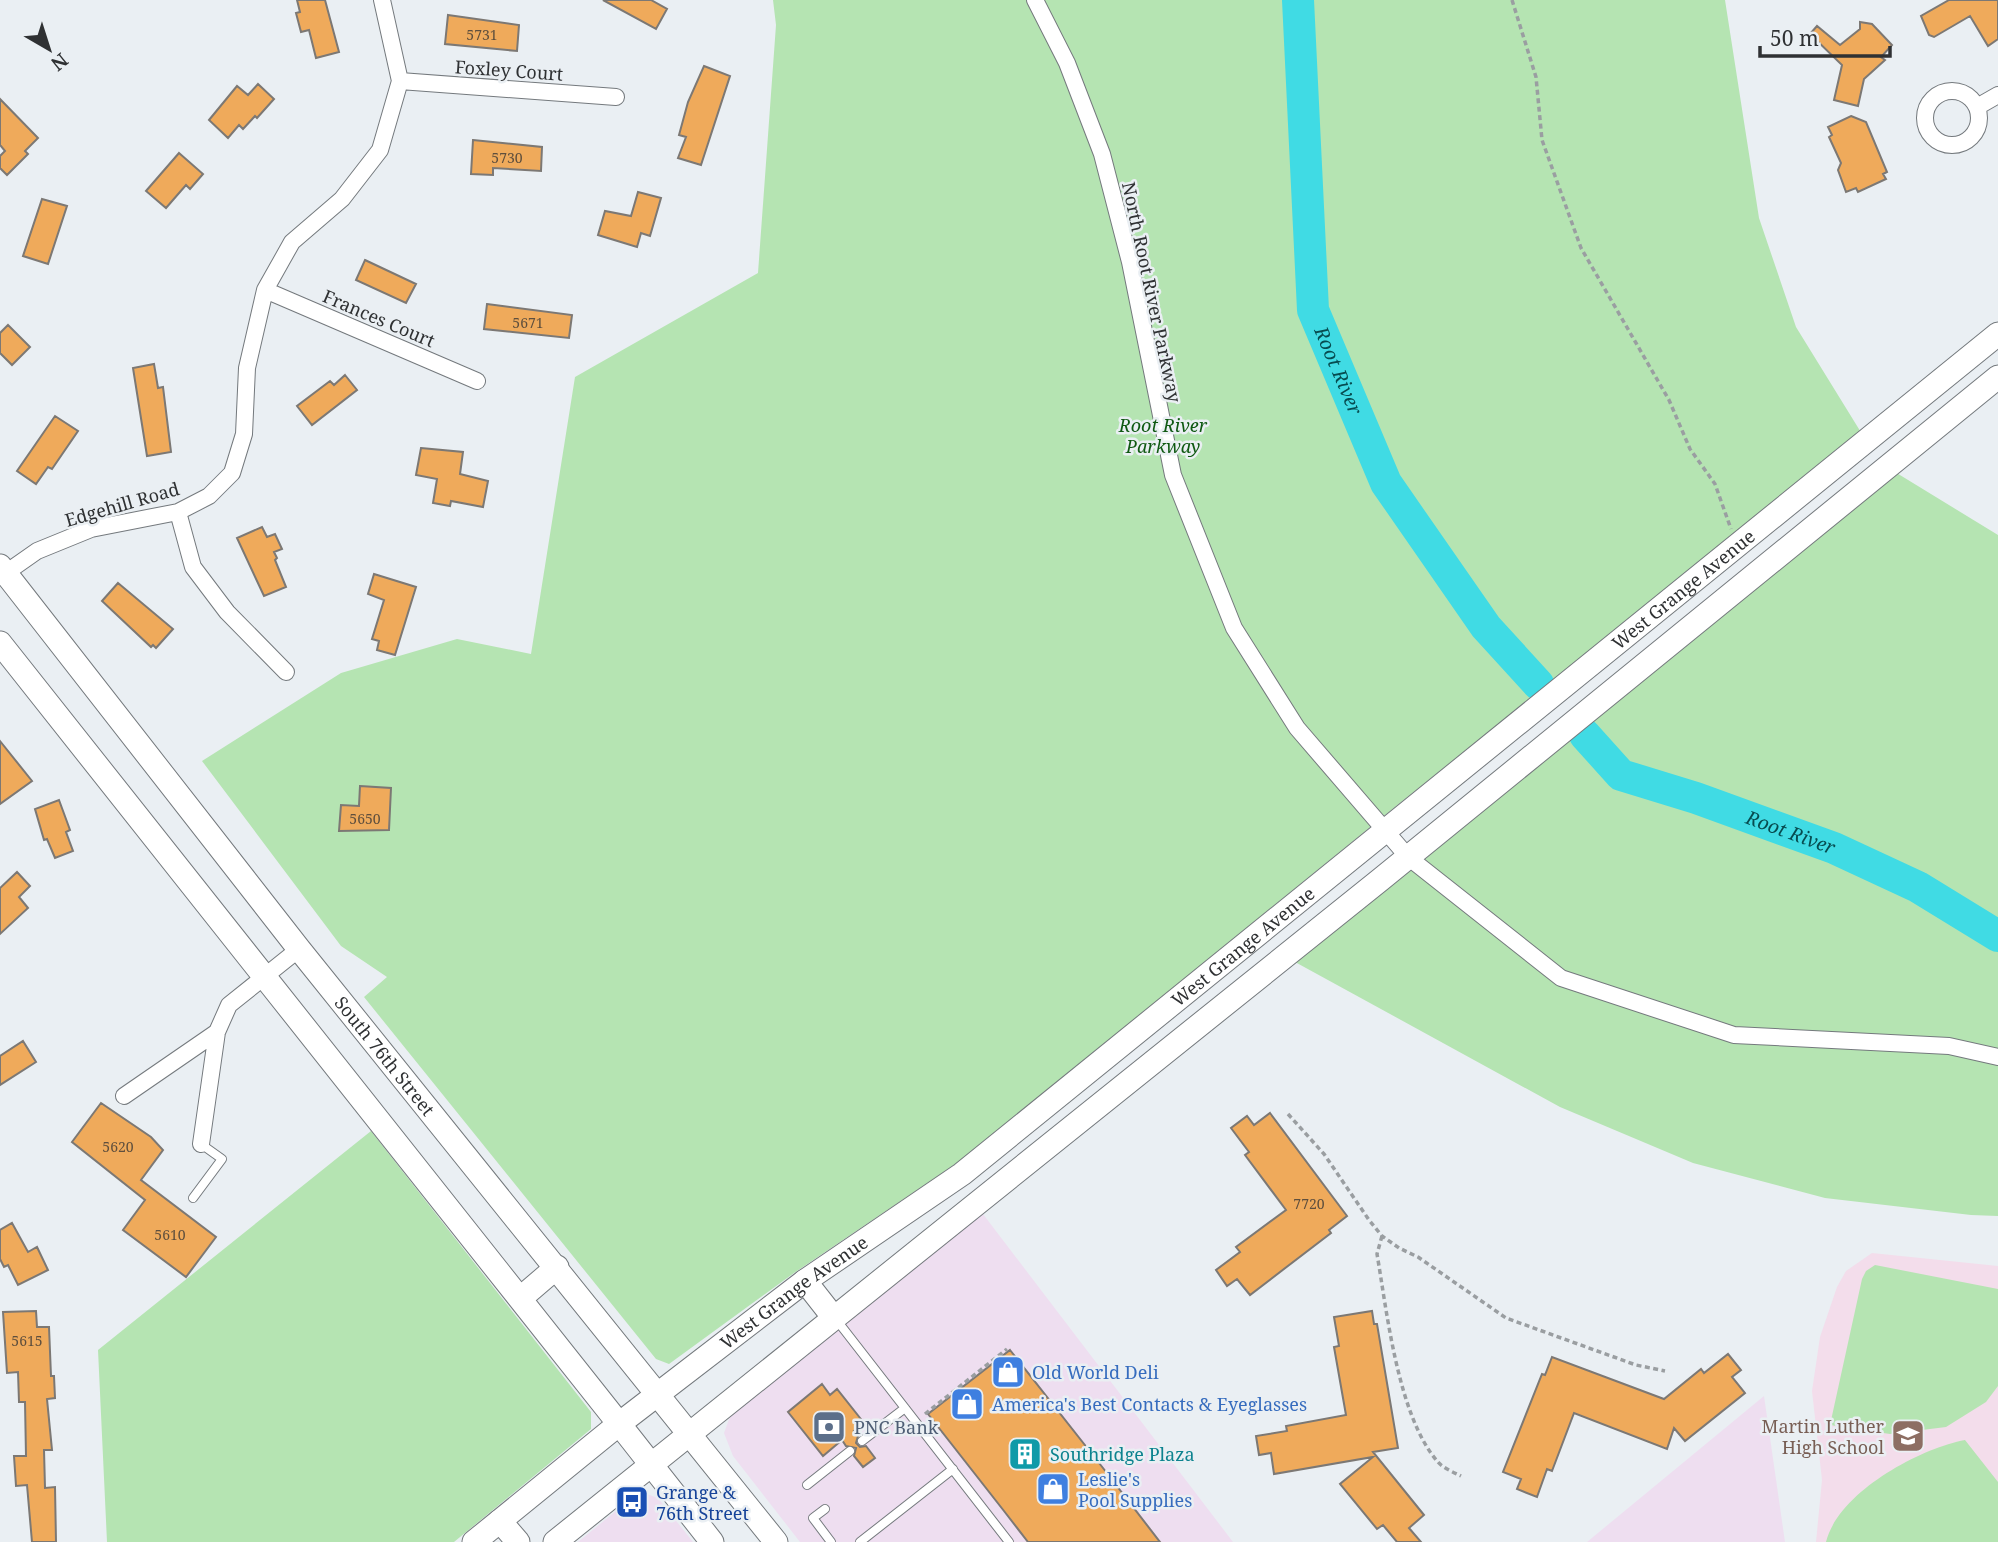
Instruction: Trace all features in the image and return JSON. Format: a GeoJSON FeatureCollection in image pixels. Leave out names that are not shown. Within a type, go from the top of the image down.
{"type":"FeatureCollection","features":[{"type":"Feature","properties":{"kind":"street","name":"Edgehill Road"},"geometry":{"type":"LineString","coordinates":[[2,572],[37,551],[91,529],[178,512],[209,496],[232,473],[244,434],[247,368],[265,290],[292,242],[342,200],[380,150],[400,81],[382,0]]}},
{"type":"Feature","properties":{"kind":"street","name":"North Root River Parkway"},"geometry":{"type":"LineString","coordinates":[[1035,0],[1067,63],[1102,154],[1130,262],[1173,475],[1234,628],[1297,728],[1408,857],[1561,978],[1734,1035],[1949,1046],[1998,1057]]}},
{"type":"Feature","properties":{"kind":"street","name":"Foxley Court"},"geometry":{"type":"LineString","coordinates":[[400,81],[616,97]]}},
{"type":"Feature","properties":{"kind":"street"},"geometry":{"type":"LineString","coordinates":[[1978,107],[1998,95]]}},
{"type":"Feature","properties":{"kind":"street","name":"Frances Court"},"geometry":{"type":"LineString","coordinates":[[265,290],[477,381]]}},
{"type":"Feature","properties":{"kind":"street","name":"West Grange Avenue"},"geometry":{"type":"LineString","coordinates":[[474,1542],[619,1424],[804,1281],[962,1174],[1998,334]]}},
{"type":"Feature","properties":{"kind":"street","name":"West Grange Avenue"},"geometry":{"type":"LineString","coordinates":[[555,1542],[1408,857],[1998,377]]}},
{"type":"Feature","properties":{"kind":"street"},"geometry":{"type":"LineString","coordinates":[[178,512],[193,567],[227,612],[286,672]]}},
{"type":"Feature","properties":{"kind":"street","name":"South 76th Street"},"geometry":{"type":"LineString","coordinates":[[2,572],[299,950],[776,1542]]}},
{"type":"Feature","properties":{"kind":"street"},"geometry":{"type":"LineString","coordinates":[[0,643],[263,978],[522,1297],[712,1542]]}},
{"type":"Feature","properties":{"kind":"street"},"geometry":{"type":"LineString","coordinates":[[1556,694],[1576,720]]}},
{"type":"Feature","properties":{"kind":"street"},"geometry":{"type":"LineString","coordinates":[[201,1144],[216,1032],[229,1005],[299,950]]}},
{"type":"Feature","properties":{"kind":"street"},"geometry":{"type":"LineString","coordinates":[[124,1096],[216,1032]]}},
{"type":"Feature","properties":{"kind":"street"},"geometry":{"type":"LineString","coordinates":[[522,1297],[557,1267]]}},
{"type":"Feature","properties":{"kind":"street"},"geometry":{"type":"LineString","coordinates":[[804,1281],[834,1318]]}},
{"type":"Feature","properties":{"kind":"street"},"geometry":{"type":"LineString","coordinates":[[500,1521],[518,1542]]}},
{"type":"Feature","properties":{"kind":"lane"},"geometry":{"type":"LineString","coordinates":[[193,1198],[222,1159],[201,1144]]}},
{"type":"Feature","properties":{"kind":"lane"},"geometry":{"type":"LineString","coordinates":[[834,1318],[1009,1542]]}},
{"type":"Feature","properties":{"kind":"lane"},"geometry":{"type":"LineString","coordinates":[[862,1441],[905,1408]]}},
{"type":"Feature","properties":{"kind":"lane"},"geometry":{"type":"LineString","coordinates":[[807,1485],[850,1451]]}},
{"type":"Feature","properties":{"kind":"lane"},"geometry":{"type":"LineString","coordinates":[[860,1542],[953,1469]]}},
{"type":"Feature","properties":{"kind":"lane"},"geometry":{"type":"LineString","coordinates":[[825,1509],[813,1518],[831,1542]]}},
{"type":"Feature","properties":{"kind":"path"},"geometry":{"type":"LineString","coordinates":[[1512,0],[1536,77],[1542,140],[1581,248],[1669,400],[1690,449],[1714,484],[1723,516],[1738,543]]}},
{"type":"Feature","properties":{"kind":"path"},"geometry":{"type":"LineString","coordinates":[[1287,1114],[1324,1154],[1362,1212],[1382,1236],[1418,1257],[1506,1318],[1636,1366],[1665,1371]]}},
{"type":"Feature","properties":{"kind":"path"},"geometry":{"type":"LineString","coordinates":[[1382,1236],[1377,1254],[1397,1370],[1405,1396],[1435,1459],[1461,1476]]}},
{"type":"Feature","properties":{"kind":"path"},"geometry":{"type":"LineString","coordinates":[[933,1424],[925,1413],[1007,1349]]}},
{"type":"Feature","properties":{"kind":"shaded area"},"geometry":{"type":"Polygon","coordinates":[[[983,1214],[1233,1542],[800,1542],[733,1456],[724,1433],[731,1414],[983,1214]]]}},
{"type":"Feature","properties":{"kind":"shaded area","name":"Martin Luther High School"},"geometry":{"type":"Polygon","coordinates":[[[1872,1253],[1998,1266],[1998,1542],[1816,1542],[1822,1480],[1812,1391],[1820,1337],[1837,1287],[1846,1271],[1872,1253]]]}},
{"type":"Feature","properties":{"kind":"shaded area"},"geometry":{"type":"Polygon","coordinates":[[[1764,1396],[1785,1542],[1587,1542],[1764,1396]]]}},
{"type":"Feature","properties":{"kind":"shaded area"},"geometry":{"type":"Polygon","coordinates":[[[644,1493],[658,1498],[693,1542],[578,1542],[633,1497],[644,1493]]]}},
{"type":"Feature","properties":{"kind":"green space","name":"Root River Parkway"},"geometry":{"type":"Polygon","coordinates":[[[773,0],[1725,0],[1759,218],[1796,327],[1862,434],[1400,803],[960,1161],[794,1273],[669,1364],[656,1359],[364,997],[387,977],[341,946],[202,761],[341,673],[457,639],[531,654],[575,377],[758,273],[776,25],[773,0]]]}},
{"type":"Feature","properties":{"kind":"green space"},"geometry":{"type":"Polygon","coordinates":[[[1895,472],[1998,535],[1998,1216],[1825,1198],[1693,1163],[1560,1107],[1295,962],[1895,472]]]}},
{"type":"Feature","properties":{"kind":"green space"},"geometry":{"type":"Polygon","coordinates":[[[371,1131],[591,1412],[591,1429],[454,1542],[107,1542],[98,1350],[371,1131]]]}},
{"type":"Feature","properties":{"kind":"green space"},"geometry":{"type":"Polygon","coordinates":[[[1875,1265],[1998,1289],[1998,1386],[1986,1402],[1946,1427],[1890,1434],[1830,1425],[1862,1279],[1866,1271],[1875,1265]]]}},
{"type":"Feature","properties":{"kind":"green space"},"geometry":{"type":"Polygon","coordinates":[[[1965,1440],[1998,1482],[1998,1542],[1826,1542],[1833,1524],[1846,1507],[1882,1476],[1925,1453],[1965,1440]]]}},
{"type":"Feature","properties":{"kind":"building"},"geometry":{"type":"Polygon","coordinates":[[[297,0],[325,0],[339,52],[316,58],[309,30],[301,32],[296,13],[300,12],[297,0]]]}},
{"type":"Feature","properties":{"kind":"building"},"geometry":{"type":"Polygon","coordinates":[[[603,0],[651,0],[667,9],[656,29],[603,0]]]}},
{"type":"Feature","properties":{"kind":"building"},"geometry":{"type":"Polygon","coordinates":[[[1949,0],[1998,0],[1998,39],[1988,46],[1970,16],[1934,37],[1929,35],[1921,16],[1949,0]]]}},
{"type":"Feature","properties":{"kind":"building"},"geometry":{"type":"Polygon","coordinates":[[[448,15],[519,25],[517,51],[445,44],[448,15]]]}},
{"type":"Feature","properties":{"kind":"building"},"geometry":{"type":"Polygon","coordinates":[[[1860,22],[1872,24],[1892,45],[1881,57],[1885,60],[1864,79],[1858,106],[1834,100],[1842,65],[1810,34],[1817,26],[1840,45],[1860,29],[1860,22]]]}},
{"type":"Feature","properties":{"kind":"building"},"geometry":{"type":"Polygon","coordinates":[[[704,66],[730,76],[701,165],[678,158],[686,137],[679,135],[688,102],[704,66]]]}},
{"type":"Feature","properties":{"kind":"building"},"geometry":{"type":"Polygon","coordinates":[[[258,84],[274,99],[257,118],[255,116],[243,129],[239,125],[228,138],[209,120],[237,86],[248,95],[258,84]]]}},
{"type":"Feature","properties":{"kind":"building"},"geometry":{"type":"Polygon","coordinates":[[[0,99],[38,138],[25,151],[28,154],[7,175],[0,168],[0,156],[5,151],[0,145],[0,99]]]}},
{"type":"Feature","properties":{"kind":"building"},"geometry":{"type":"Polygon","coordinates":[[[1851,116],[1866,122],[1887,172],[1883,174],[1886,179],[1858,192],[1856,188],[1846,192],[1838,170],[1841,163],[1829,137],[1832,135],[1828,127],[1851,116]]]}},
{"type":"Feature","properties":{"kind":"building"},"geometry":{"type":"Polygon","coordinates":[[[473,140],[542,147],[541,171],[493,168],[493,175],[471,174],[473,140]]]}},
{"type":"Feature","properties":{"kind":"building"},"geometry":{"type":"Polygon","coordinates":[[[179,153],[203,174],[190,189],[186,185],[166,208],[146,191],[179,153]]]}},
{"type":"Feature","properties":{"kind":"building"},"geometry":{"type":"Polygon","coordinates":[[[638,192],[661,198],[650,236],[641,233],[637,247],[598,235],[605,211],[631,216],[638,192]]]}},
{"type":"Feature","properties":{"kind":"building"},"geometry":{"type":"Polygon","coordinates":[[[42,199],[67,206],[48,264],[23,256],[42,199]]]}},
{"type":"Feature","properties":{"kind":"building"},"geometry":{"type":"Polygon","coordinates":[[[365,260],[416,284],[406,303],[356,280],[365,260]]]}},
{"type":"Feature","properties":{"kind":"building"},"geometry":{"type":"Polygon","coordinates":[[[487,304],[572,315],[569,338],[484,329],[487,304]]]}},
{"type":"Feature","properties":{"kind":"building"},"geometry":{"type":"Polygon","coordinates":[[[8,325],[30,347],[12,365],[0,353],[0,333],[8,325]]]}},
{"type":"Feature","properties":{"kind":"building"},"geometry":{"type":"Polygon","coordinates":[[[154,364],[158,388],[163,387],[171,452],[147,456],[133,368],[154,364]]]}},
{"type":"Feature","properties":{"kind":"building"},"geometry":{"type":"Polygon","coordinates":[[[345,375],[357,390],[312,425],[297,406],[330,381],[334,385],[345,375]]]}},
{"type":"Feature","properties":{"kind":"building"},"geometry":{"type":"Polygon","coordinates":[[[55,416],[78,431],[52,469],[48,467],[36,484],[17,471],[55,416]]]}},
{"type":"Feature","properties":{"kind":"building"},"geometry":{"type":"Polygon","coordinates":[[[421,448],[463,452],[460,474],[488,481],[483,507],[451,501],[450,506],[433,503],[437,479],[416,475],[421,448]]]}},
{"type":"Feature","properties":{"kind":"building"},"geometry":{"type":"Polygon","coordinates":[[[262,527],[267,537],[275,534],[282,549],[274,552],[286,587],[264,596],[237,538],[262,527]]]}},
{"type":"Feature","properties":{"kind":"building"},"geometry":{"type":"Polygon","coordinates":[[[374,574],[416,587],[395,655],[377,650],[379,641],[372,639],[384,600],[368,594],[374,574]]]}},
{"type":"Feature","properties":{"kind":"building"},"geometry":{"type":"Polygon","coordinates":[[[118,583],[173,629],[156,648],[153,645],[151,647],[102,601],[118,583]]]}},
{"type":"Feature","properties":{"kind":"building"},"geometry":{"type":"Polygon","coordinates":[[[0,741],[32,781],[0,804],[0,741]]]}},
{"type":"Feature","properties":{"kind":"building"},"geometry":{"type":"Polygon","coordinates":[[[360,786],[391,788],[389,830],[339,831],[341,805],[359,806],[360,786]]]}},
{"type":"Feature","properties":{"kind":"building"},"geometry":{"type":"Polygon","coordinates":[[[59,800],[70,830],[66,832],[73,851],[55,858],[47,839],[44,840],[35,809],[59,800]]]}},
{"type":"Feature","properties":{"kind":"building"},"geometry":{"type":"Polygon","coordinates":[[[17,872],[30,886],[19,897],[28,908],[0,934],[0,888],[17,872]]]}},
{"type":"Feature","properties":{"kind":"building"},"geometry":{"type":"Polygon","coordinates":[[[23,1041],[36,1062],[0,1085],[0,1056],[23,1041]]]}},
{"type":"Feature","properties":{"kind":"building"},"geometry":{"type":"Polygon","coordinates":[[[101,1103],[151,1137],[163,1150],[141,1180],[216,1237],[186,1277],[123,1230],[145,1200],[72,1142],[101,1103]]]}},
{"type":"Feature","properties":{"kind":"building"},"geometry":{"type":"Polygon","coordinates":[[[1270,1113],[1347,1216],[1329,1230],[1331,1233],[1250,1295],[1237,1279],[1227,1286],[1216,1270],[1240,1252],[1236,1247],[1286,1210],[1245,1155],[1249,1152],[1231,1128],[1247,1116],[1254,1125],[1270,1113]]]}},
{"type":"Feature","properties":{"kind":"building"},"geometry":{"type":"Polygon","coordinates":[[[12,1223],[28,1252],[37,1247],[48,1270],[18,1285],[8,1265],[4,1267],[0,1259],[0,1230],[12,1223]]]}},
{"type":"Feature","properties":{"kind":"building"},"geometry":{"type":"Polygon","coordinates":[[[36,1311],[37,1327],[49,1327],[51,1376],[54,1376],[55,1398],[47,1399],[52,1450],[44,1450],[45,1488],[55,1487],[56,1542],[32,1542],[27,1485],[16,1486],[14,1456],[26,1456],[25,1402],[19,1402],[18,1372],[7,1373],[3,1312],[36,1311]]]}},
{"type":"Feature","properties":{"kind":"building"},"geometry":{"type":"Polygon","coordinates":[[[1372,1311],[1374,1324],[1377,1324],[1398,1448],[1373,1452],[1424,1515],[1409,1528],[1421,1542],[1397,1542],[1383,1525],[1377,1529],[1340,1484],[1373,1457],[1274,1474],[1271,1453],[1259,1455],[1256,1436],[1287,1431],[1286,1426],[1346,1415],[1334,1347],[1339,1346],[1334,1317],[1372,1311]]]}},
{"type":"Feature","properties":{"kind":"building","name":"Southridge Plaza"},"geometry":{"type":"Polygon","coordinates":[[[1010,1350],[1160,1542],[1028,1542],[928,1414],[1010,1350]]]}},
{"type":"Feature","properties":{"kind":"building"},"geometry":{"type":"Polygon","coordinates":[[[1728,1354],[1741,1370],[1732,1377],[1745,1393],[1685,1441],[1674,1428],[1667,1449],[1574,1413],[1552,1471],[1547,1469],[1537,1497],[1517,1489],[1521,1479],[1503,1472],[1542,1374],[1545,1375],[1552,1357],[1664,1399],[1701,1369],[1704,1373],[1728,1354]]]}},
{"type":"Feature","properties":{"kind":"building","name":"PNC Bank"},"geometry":{"type":"Polygon","coordinates":[[[822,1384],[830,1395],[837,1389],[864,1423],[854,1431],[858,1436],[856,1443],[860,1447],[866,1446],[875,1458],[863,1467],[854,1456],[856,1448],[846,1446],[842,1440],[823,1456],[788,1412],[822,1384]]]}},
{"type":"Feature","properties":{"kind":"waterway","name":"Root River"},"geometry":{"type":"LineString","coordinates":[[1298,0],[1313,310],[1386,483],[1486,627],[1538,684]]}},
{"type":"Feature","properties":{"kind":"waterway","name":"Root River"},"geometry":{"type":"LineString","coordinates":[[1585,735],[1621,775],[1696,798],[1834,848],[1918,887],[1998,936]]}},
{"type":"Feature","properties":{"kind":"place","name":"Old World Deli"},"geometry":{"type":"Point","coordinates":[1008,1372]}},
{"type":"Feature","properties":{"kind":"place","name":"America's Best Contacts & Eyeglasses"},"geometry":{"type":"Point","coordinates":[967,1404]}},
{"type":"Feature","properties":{"kind":"place","name":"PNC Bank"},"geometry":{"type":"Point","coordinates":[829,1427]}},
{"type":"Feature","properties":{"kind":"place","name":"Martin Luther High School"},"geometry":{"type":"Point","coordinates":[1908,1436]}},
{"type":"Feature","properties":{"kind":"place","name":"Southridge Plaza"},"geometry":{"type":"Point","coordinates":[1025,1454]}},
{"type":"Feature","properties":{"kind":"place","name":"Leslie's Pool Supplies"},"geometry":{"type":"Point","coordinates":[1053,1489]}},
{"type":"Feature","properties":{"kind":"place","name":"Grange & 76th Street"},"geometry":{"type":"Point","coordinates":[632,1502]}}]}
